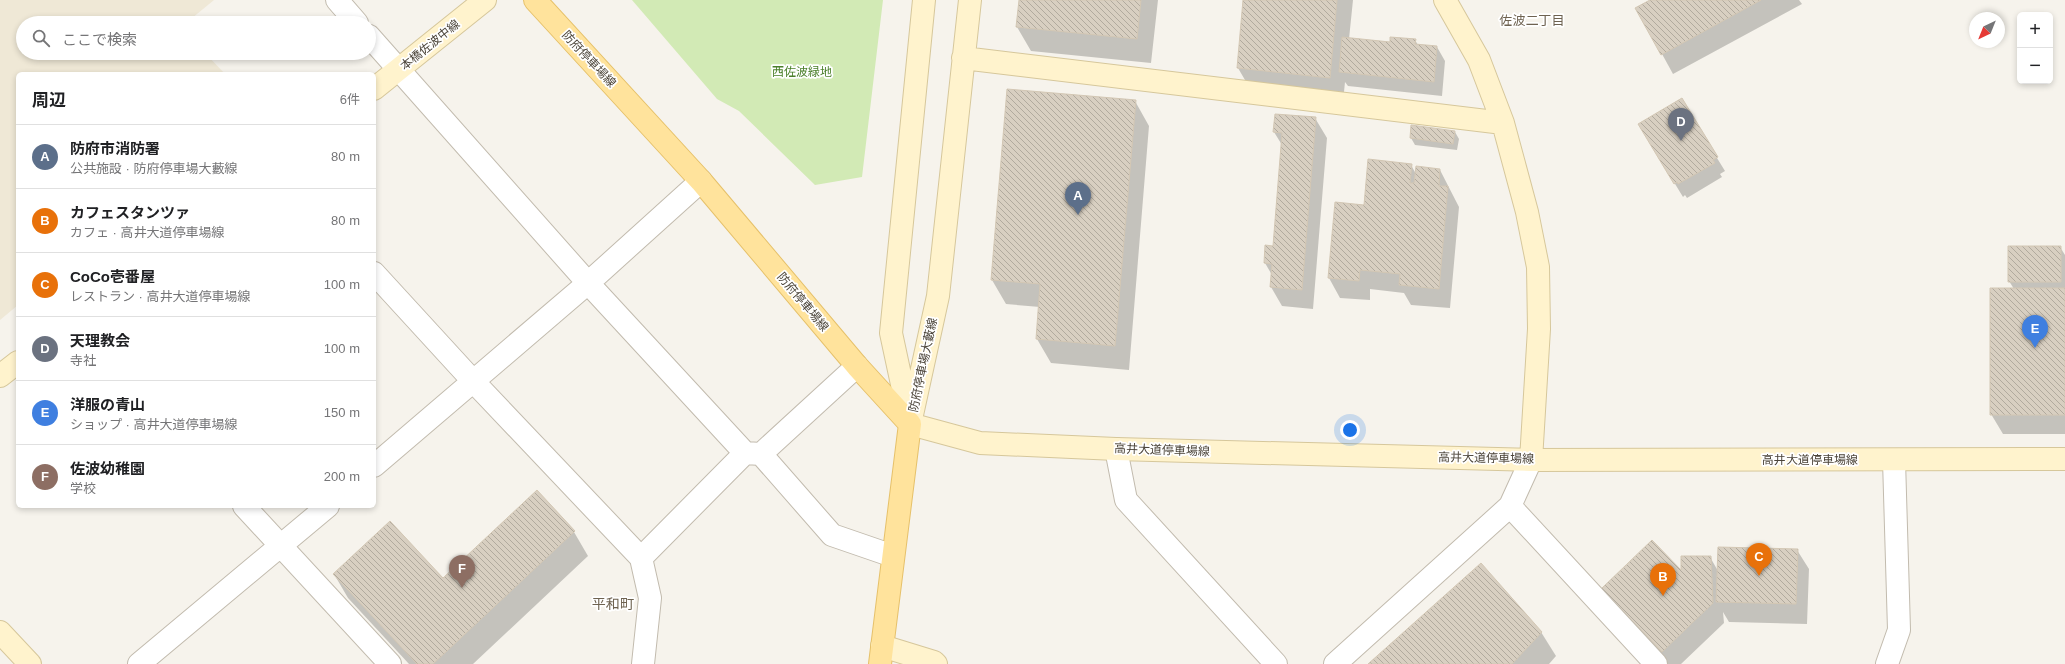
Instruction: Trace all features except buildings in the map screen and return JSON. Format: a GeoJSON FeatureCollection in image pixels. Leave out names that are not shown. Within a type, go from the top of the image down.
{"type":"FeatureCollection","features":[{"type":"Feature","properties":{"kind":"main road","name":"本橋佐波中線"},"geometry":{"type":"LineString","coordinates":[[376,88],[400,70],[485,0]]}},
{"type":"Feature","properties":{"kind":"main road","name":"防府停車場線"},"geometry":{"type":"LineString","coordinates":[[535,0],[701,181],[857,366],[910,424]]}},
{"type":"Feature","properties":{"kind":"main road","name":"防府停車場大藪線"},"geometry":{"type":"LineString","coordinates":[[910,424],[891,333],[924,0]]}},
{"type":"Feature","properties":{"kind":"main road","name":"防府停車場大藪線"},"geometry":{"type":"LineString","coordinates":[[910,424],[938,296],[970,0]]}},
{"type":"Feature","properties":{"kind":"main road"},"geometry":{"type":"LineString","coordinates":[[1445,0],[1479,60],[1502,123],[1527,212],[1538,267],[1539,329],[1532,460]]}},
{"type":"Feature","properties":{"kind":"main road"},"geometry":{"type":"LineString","coordinates":[[963,58],[1502,123]]}},
{"type":"Feature","properties":{"kind":"main road"},"geometry":{"type":"LineString","coordinates":[[0,376],[16,364]]}},
{"type":"Feature","properties":{"kind":"main road","name":"高井大道停車場線"},"geometry":{"type":"LineString","coordinates":[[910,424],[980,443],[1116,449],[1532,460],[2065,459]]}},
{"type":"Feature","properties":{"kind":"main road"},"geometry":{"type":"LineString","coordinates":[[910,424],[881,655],[934,662],[936,664]]}},
{"type":"Feature","properties":{"kind":"main road"},"geometry":{"type":"LineString","coordinates":[[0,632],[30,664]]}},
{"type":"Feature","properties":{"kind":"street"},"geometry":{"type":"LineString","coordinates":[[337,0],[351,16]]}},
{"type":"Feature","properties":{"kind":"street"},"geometry":{"type":"LineString","coordinates":[[376,44],[588,283],[832,535],[893,556]]}},
{"type":"Feature","properties":{"kind":"street"},"geometry":{"type":"LineString","coordinates":[[376,464],[588,283],[701,181]]}},
{"type":"Feature","properties":{"kind":"street"},"geometry":{"type":"LineString","coordinates":[[376,275],[473,381],[641,558],[650,598],[643,664]]}},
{"type":"Feature","properties":{"kind":"street"},"geometry":{"type":"LineString","coordinates":[[641,558],[753,453],[857,366]]}},
{"type":"Feature","properties":{"kind":"street"},"geometry":{"type":"LineString","coordinates":[[1116,449],[1126,500],[1276,664]]}},
{"type":"Feature","properties":{"kind":"street"},"geometry":{"type":"LineString","coordinates":[[1335,664],[1510,506],[1532,460]]}},
{"type":"Feature","properties":{"kind":"street"},"geometry":{"type":"LineString","coordinates":[[1887,664],[1899,630],[1895,559],[1894,460]]}},
{"type":"Feature","properties":{"kind":"street"},"geometry":{"type":"LineString","coordinates":[[1510,506],[1656,664]]}},
{"type":"Feature","properties":{"kind":"street"},"geometry":{"type":"LineString","coordinates":[[246,508],[390,664]]}},
{"type":"Feature","properties":{"kind":"street"},"geometry":{"type":"LineString","coordinates":[[139,664],[326,508]]}},
{"type":"Feature","properties":{"kind":"shaded area"},"geometry":{"type":"Polygon","coordinates":[[[0,0],[214,0],[195,16],[16,16],[16,60],[212,60],[223,72],[16,72],[16,307],[0,320],[0,0]]]}},
{"type":"Feature","properties":{"kind":"green space","name":"西佐波緑地"},"geometry":{"type":"Polygon","coordinates":[[[632,0],[883,0],[862,177],[815,185],[739,111],[717,99],[632,0]]]}},
{"type":"Feature","properties":{"kind":"place","name":"天理教会"},"geometry":{"type":"Point","coordinates":[1681,141]}},
{"type":"Feature","properties":{"kind":"place","name":"防府市消防署"},"geometry":{"type":"Point","coordinates":[1078,215]}},
{"type":"Feature","properties":{"kind":"place","name":"洋服の青山"},"geometry":{"type":"Point","coordinates":[2035,348]}},
{"type":"Feature","properties":{"kind":"place","name":"CoCo壱番屋"},"geometry":{"type":"Point","coordinates":[1759,576]}},
{"type":"Feature","properties":{"kind":"place","name":"佐波幼稚園"},"geometry":{"type":"Point","coordinates":[462,588]}},
{"type":"Feature","properties":{"kind":"place","name":"カフェスタンツァ"},"geometry":{"type":"Point","coordinates":[1663,596]}},
{"type":"Feature","properties":{"kind":"district","name":"佐波二丁目"},"geometry":{"type":"Point","coordinates":[1532,20]}},
{"type":"Feature","properties":{"kind":"district","name":"平和町"},"geometry":{"type":"Point","coordinates":[613,604]}}]}
